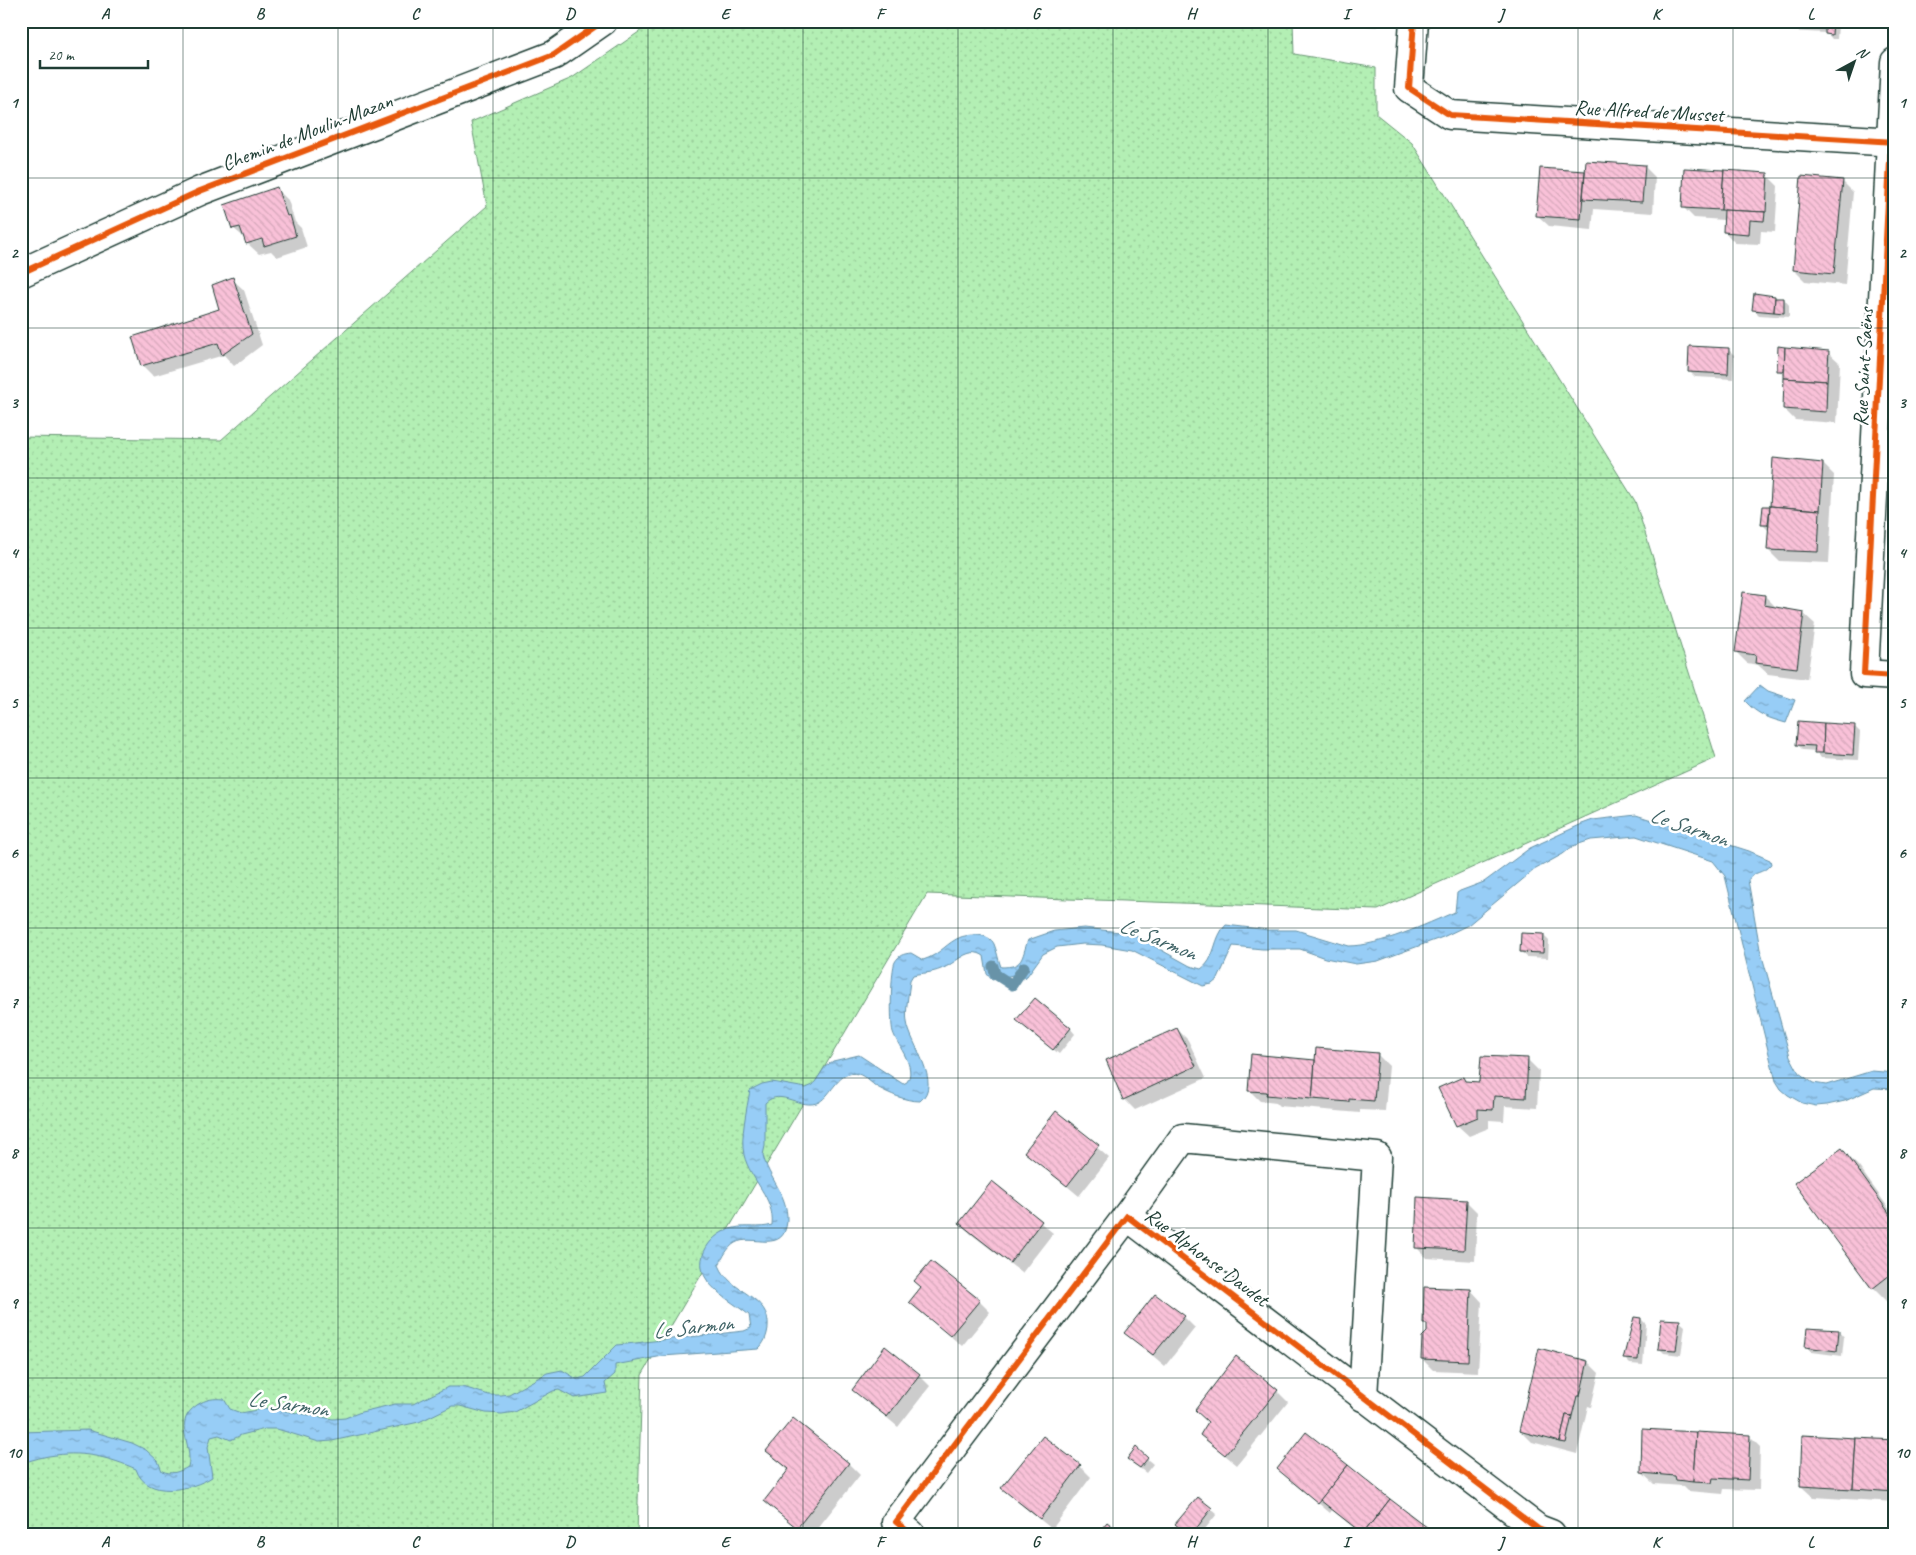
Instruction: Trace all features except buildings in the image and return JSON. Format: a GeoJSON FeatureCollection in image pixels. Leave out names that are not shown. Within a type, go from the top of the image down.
{"type":"FeatureCollection","features":[{"type":"Feature","properties":{"kind":"street","name":"Chemin de Moulin-Mazan"},"geometry":{"type":"LineString","coordinates":[[21,273],[200,191],[554,55],[602,21]]}},
{"type":"Feature","properties":{"kind":"street","name":"Rue Alfred de Musset"},"geometry":{"type":"LineString","coordinates":[[1414,21],[1409,88],[1450,115],[1892,142]]}},
{"type":"Feature","properties":{"kind":"street","name":"Rue Saint-Saëns"},"geometry":{"type":"LineString","coordinates":[[1895,62],[1864,674],[1895,676]]}},
{"type":"Feature","properties":{"kind":"street","name":"Rue Alphonse Daudet"},"geometry":{"type":"LineString","coordinates":[[903,1528],[1183,1138],[1377,1157],[1363,1396]]}},
{"type":"Feature","properties":{"kind":"street","name":"Rue Alphonse Daudet"},"geometry":{"type":"LineString","coordinates":[[1127,1216],[1538,1529],[1551,1534]]}},
{"type":"Feature","properties":{"kind":"green space"},"geometry":{"type":"Polygon","coordinates":[[[655,21],[1293,21],[1294,54],[1376,68],[1376,114],[1412,143],[1635,501],[1716,758],[1378,910],[927,894],[642,1375],[637,1534],[21,1534],[21,437],[221,440],[487,206],[471,122],[572,78],[655,21]]]}},
{"type":"Feature","properties":{"kind":"water"},"geometry":{"type":"Polygon","coordinates":[[[1760,685],[1768,691],[1795,700],[1786,723],[1754,710],[1745,701],[1760,685]]]}},
{"type":"Feature","properties":{"kind":"water"},"geometry":{"type":"Polygon","coordinates":[[[1636,815],[1749,851],[1770,860],[1771,864],[1765,870],[1753,875],[1748,880],[1760,949],[1790,1056],[1799,1073],[1813,1083],[1826,1085],[1872,1071],[1895,1073],[1895,1089],[1874,1088],[1845,1101],[1816,1106],[1802,1103],[1781,1089],[1776,1081],[1725,876],[1713,861],[1636,836],[1591,840],[1573,846],[1563,854],[1534,870],[1468,925],[1443,937],[1378,961],[1356,964],[1325,958],[1300,949],[1262,949],[1233,946],[1218,979],[1212,984],[1203,986],[1132,950],[1102,945],[1083,944],[1057,947],[1043,954],[1027,976],[1016,982],[1013,975],[992,980],[987,974],[984,956],[978,953],[967,954],[946,967],[913,975],[910,980],[907,1022],[927,1074],[928,1084],[926,1093],[920,1101],[892,1095],[861,1075],[851,1073],[841,1079],[824,1099],[819,1102],[805,1104],[778,1097],[765,1103],[765,1146],[763,1155],[784,1202],[787,1220],[785,1231],[774,1240],[750,1240],[735,1243],[727,1250],[719,1265],[724,1275],[763,1308],[767,1317],[768,1328],[764,1342],[758,1349],[663,1356],[615,1365],[615,1374],[605,1383],[607,1393],[574,1398],[559,1390],[553,1391],[515,1412],[502,1414],[486,1413],[460,1406],[452,1406],[419,1422],[332,1441],[319,1442],[277,1429],[265,1429],[241,1435],[231,1440],[219,1435],[211,1437],[208,1447],[212,1477],[193,1486],[170,1490],[159,1489],[149,1485],[141,1479],[136,1469],[107,1459],[87,1455],[66,1454],[43,1457],[21,1463],[21,1432],[88,1430],[132,1443],[146,1450],[158,1461],[162,1471],[175,1472],[188,1467],[189,1458],[184,1426],[185,1419],[189,1412],[197,1405],[210,1399],[224,1399],[230,1409],[241,1413],[268,1408],[333,1419],[345,1418],[395,1404],[413,1404],[448,1387],[463,1387],[489,1395],[501,1395],[509,1394],[547,1373],[562,1370],[577,1379],[585,1377],[617,1345],[744,1331],[751,1328],[749,1315],[711,1285],[703,1272],[702,1264],[706,1248],[718,1235],[739,1227],[772,1225],[770,1206],[751,1173],[744,1155],[743,1132],[750,1090],[762,1084],[772,1082],[806,1088],[813,1085],[825,1067],[833,1061],[859,1055],[903,1084],[907,1082],[910,1070],[906,1057],[895,1038],[891,1018],[894,967],[895,962],[902,955],[911,953],[923,960],[961,937],[979,935],[992,940],[1001,967],[1008,967],[1020,961],[1028,940],[1054,931],[1084,928],[1120,932],[1136,936],[1190,966],[1201,969],[1209,960],[1226,925],[1268,930],[1296,930],[1349,946],[1361,945],[1403,934],[1455,912],[1457,893],[1484,882],[1530,848],[1593,820],[1636,815]]]}},
{"type":"Feature","properties":{"kind":"waterway","name":"Le Sarmon"},"geometry":{"type":"LineString","coordinates":[[993,966],[995,974],[1012,985],[1024,967]]}},
{"type":"Feature","properties":{"kind":"cycle path"},"geometry":{"type":"LineString","coordinates":[[21,273],[200,191],[554,55],[603,21]]}},
{"type":"Feature","properties":{"kind":"cycle path"},"geometry":{"type":"LineString","coordinates":[[1414,21],[1409,88],[1450,115],[1895,142]]}},
{"type":"Feature","properties":{"kind":"cycle path"},"geometry":{"type":"LineString","coordinates":[[1895,62],[1864,674],[1895,676]]}},
{"type":"Feature","properties":{"kind":"cycle path"},"geometry":{"type":"LineString","coordinates":[[911,1534],[896,1522],[1127,1216],[1538,1529],[1551,1534]]}}]}
